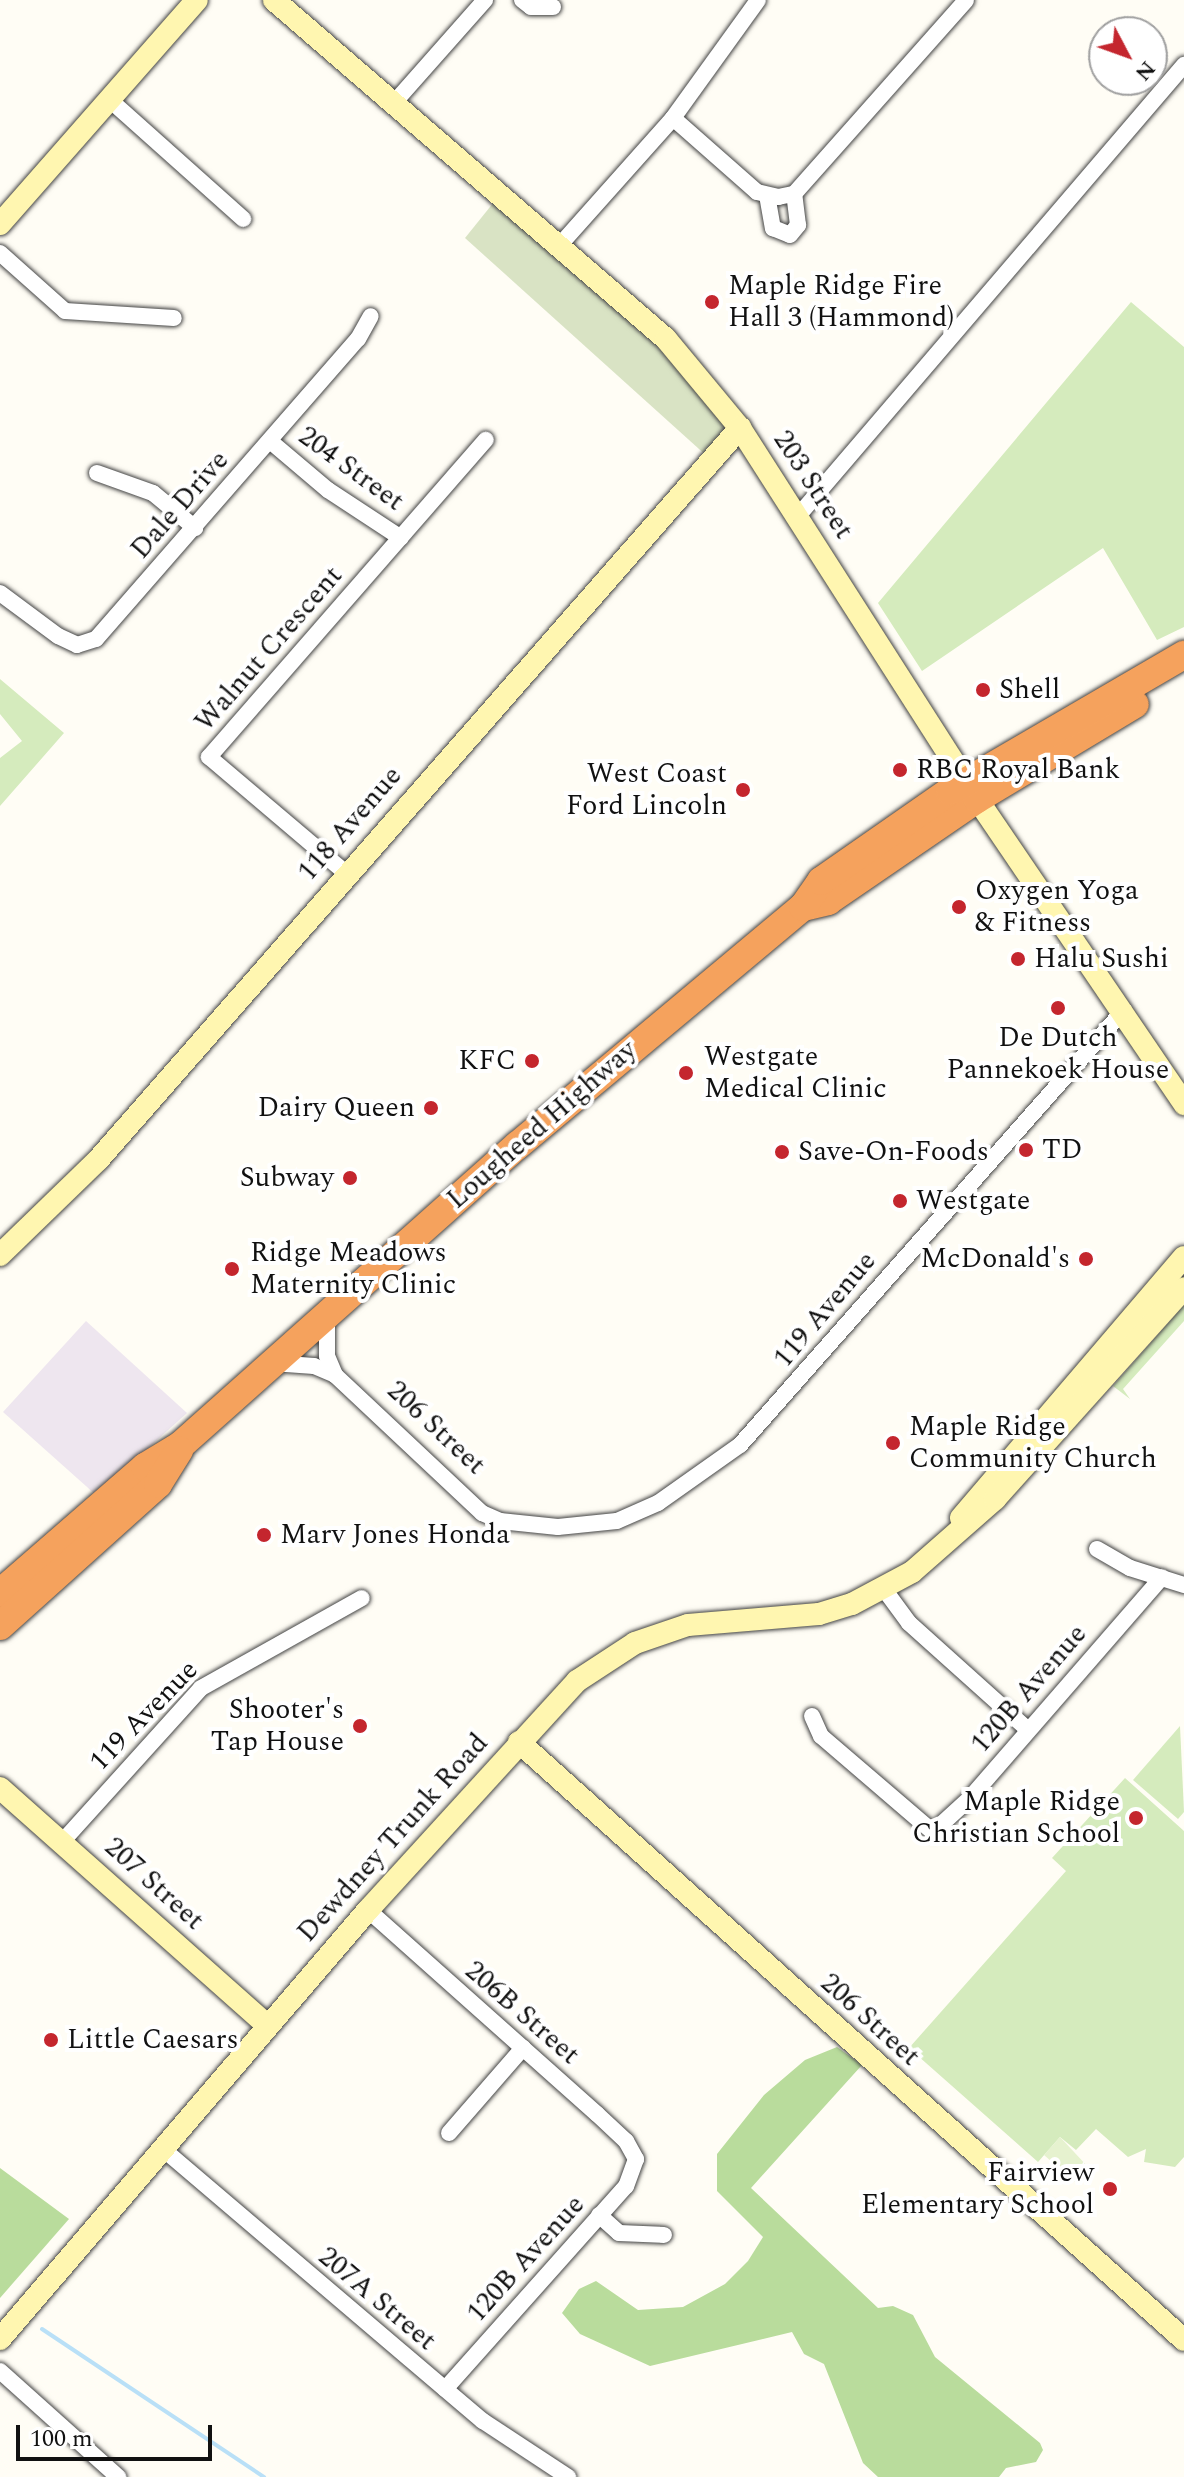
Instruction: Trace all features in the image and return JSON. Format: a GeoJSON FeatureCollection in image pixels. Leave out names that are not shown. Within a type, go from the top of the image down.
{"type":"FeatureCollection","features":[{"type":"Feature","properties":{"kind":"highway","name":"Lougheed Highway"},"geometry":{"type":"LineString","coordinates":[[0,1593],[145,1467],[181,1445],[327,1312],[690,997],[803,907],[828,901],[972,790],[1184,655]]}},
{"type":"Feature","properties":{"kind":"highway","name":"Lougheed Highway"},"geometry":{"type":"LineString","coordinates":[[972,790],[1184,676]]}},
{"type":"Feature","properties":{"kind":"highway","name":"Lougheed Highway"},"geometry":{"type":"LineString","coordinates":[[0,1626],[158,1484],[181,1445]]}},
{"type":"Feature","properties":{"kind":"main road"},"geometry":{"type":"LineString","coordinates":[[0,224],[197,0]]}},
{"type":"Feature","properties":{"kind":"main road","name":"203 Street"},"geometry":{"type":"LineString","coordinates":[[274,0],[666,339],[740,428],[972,790],[1124,1010],[1184,1104]]}},
{"type":"Feature","properties":{"kind":"main road","name":"118 Avenue"},"geometry":{"type":"LineString","coordinates":[[0,1255],[98,1160],[740,428]]}},
{"type":"Feature","properties":{"kind":"main road","name":"Dewdney Trunk Road"},"geometry":{"type":"LineString","coordinates":[[940,1549],[979,1492],[1184,1257]]}},
{"type":"Feature","properties":{"kind":"main road","name":"Dewdney Trunk Road"},"geometry":{"type":"LineString","coordinates":[[0,2339],[368,1910],[577,1681],[635,1643],[688,1625],[819,1614],[884,1589],[940,1549],[995,1499],[1184,1288]]}},
{"type":"Feature","properties":{"kind":"main road","name":"206 Street"},"geometry":{"type":"LineString","coordinates":[[519,1742],[1180,2329]]}},
{"type":"Feature","properties":{"kind":"main road","name":"207 Street"},"geometry":{"type":"LineString","coordinates":[[0,1788],[268,2026]]}},
{"type":"Feature","properties":{"kind":"street"},"geometry":{"type":"LineString","coordinates":[[393,104],[485,0]]}},
{"type":"Feature","properties":{"kind":"street"},"geometry":{"type":"LineString","coordinates":[[522,0],[531,7],[553,7]]}},
{"type":"Feature","properties":{"kind":"street"},"geometry":{"type":"LineString","coordinates":[[559,246],[673,118],[758,0]]}},
{"type":"Feature","properties":{"kind":"street"},"geometry":{"type":"LineString","coordinates":[[767,195],[794,194],[966,0]]}},
{"type":"Feature","properties":{"kind":"street"},"geometry":{"type":"LineString","coordinates":[[798,516],[1184,65]]}},
{"type":"Feature","properties":{"kind":"street"},"geometry":{"type":"LineString","coordinates":[[109,99],[243,219]]}},
{"type":"Feature","properties":{"kind":"street"},"geometry":{"type":"LineString","coordinates":[[673,118],[767,195],[773,228],[790,235],[798,225],[794,194]]}},
{"type":"Feature","properties":{"kind":"street"},"geometry":{"type":"LineString","coordinates":[[0,253],[65,311],[174,318]]}},
{"type":"Feature","properties":{"kind":"street","name":"Dale Drive"},"geometry":{"type":"LineString","coordinates":[[0,593],[58,636],[77,645],[96,639],[358,339],[371,316]]}},
{"type":"Feature","properties":{"kind":"street","name":"Walnut Crescent"},"geometry":{"type":"LineString","coordinates":[[347,874],[209,757],[486,440]]}},
{"type":"Feature","properties":{"kind":"street","name":"204 Street"},"geometry":{"type":"LineString","coordinates":[[270,441],[328,490],[401,538]]}},
{"type":"Feature","properties":{"kind":"street"},"geometry":{"type":"LineString","coordinates":[[97,473],[153,493],[195,528]]}},
{"type":"Feature","properties":{"kind":"street","name":"119 Avenue"},"geometry":{"type":"LineString","coordinates":[[500,1521],[558,1527],[617,1521],[658,1503],[723,1461],[1124,1010]]}},
{"type":"Feature","properties":{"kind":"street"},"geometry":{"type":"LineString","coordinates":[[327,1312],[327,1356],[335,1375]]}},
{"type":"Feature","properties":{"kind":"street","name":"206 Street"},"geometry":{"type":"LineString","coordinates":[[270,1363],[314,1366],[335,1375],[482,1513],[500,1521]]}},
{"type":"Feature","properties":{"kind":"street"},"geometry":{"type":"LineString","coordinates":[[1097,1549],[1130,1568],[1184,1585]]}},
{"type":"Feature","properties":{"kind":"street","name":"120B Avenue"},"geometry":{"type":"LineString","coordinates":[[812,1716],[821,1736],[933,1832],[971,1797],[1026,1728],[1162,1577]]}},
{"type":"Feature","properties":{"kind":"street"},"geometry":{"type":"LineString","coordinates":[[884,1589],[909,1623],[1026,1728]]}},
{"type":"Feature","properties":{"kind":"street","name":"119 Avenue"},"geometry":{"type":"LineString","coordinates":[[62,1842],[201,1688],[362,1598]]}},
{"type":"Feature","properties":{"kind":"street","name":"206B Street"},"geometry":{"type":"LineString","coordinates":[[368,1910],[626,2141],[636,2159]]}},
{"type":"Feature","properties":{"kind":"street"},"geometry":{"type":"LineString","coordinates":[[449,2133],[523,2048]]}},
{"type":"Feature","properties":{"kind":"street","name":"207A Street"},"geometry":{"type":"LineString","coordinates":[[163,2149],[506,2439],[568,2477]]}},
{"type":"Feature","properties":{"kind":"street","name":"120B Avenue"},"geometry":{"type":"LineString","coordinates":[[445,2389],[632,2177],[636,2159]]}},
{"type":"Feature","properties":{"kind":"street"},"geometry":{"type":"LineString","coordinates":[[599,2215],[619,2233],[664,2235]]}},
{"type":"Feature","properties":{"kind":"street"},"geometry":{"type":"LineString","coordinates":[[0,2371],[118,2477]]}},
{"type":"Feature","properties":{"kind":"shaded area"},"geometry":{"type":"Polygon","coordinates":[[[86,1321],[187,1413],[96,1495],[3,1412],[86,1321]]]}},
{"type":"Feature","properties":{"kind":"green space"},"geometry":{"type":"Polygon","coordinates":[[[498,197],[559,246],[740,428],[709,458],[465,238],[498,197]]]}},
{"type":"Feature","properties":{"kind":"green space"},"geometry":{"type":"Polygon","coordinates":[[[1131,302],[1184,347],[1184,627],[1157,640],[1103,548],[922,671],[878,603],[1131,302]]]}},
{"type":"Feature","properties":{"kind":"green space"},"geometry":{"type":"Polygon","coordinates":[[[0,679],[64,733],[0,806],[0,758],[22,741],[0,714],[0,679]]]}},
{"type":"Feature","properties":{"kind":"green space"},"geometry":{"type":"Polygon","coordinates":[[[1184,1305],[1184,1321],[1123,1389],[1130,1399],[1113,1386],[1184,1305]]]}},
{"type":"Feature","properties":{"kind":"green space"},"geometry":{"type":"Polygon","coordinates":[[[1180,1726],[1184,1812],[1178,1819],[1133,1780],[1180,1726]]]}},
{"type":"Feature","properties":{"kind":"green space","name":"Fairview Elementary School"},"geometry":{"type":"Polygon","coordinates":[[[1125,1778],[1184,1831],[1184,2157],[1175,2167],[1144,2162],[1146,2149],[1128,2157],[1096,2129],[1076,2150],[1060,2137],[1038,2162],[909,2048],[1066,1871],[1052,1858],[1125,1778]]]}},
{"type":"Feature","properties":{"kind":"green space"},"geometry":{"type":"Polygon","coordinates":[[[837,2047],[862,2065],[751,2188],[878,2308],[893,2306],[913,2315],[935,2357],[1040,2443],[1043,2450],[1036,2462],[1006,2468],[999,2477],[878,2477],[863,2463],[824,2364],[804,2354],[792,2332],[650,2366],[580,2334],[562,2313],[579,2289],[596,2281],[638,2310],[683,2307],[725,2284],[748,2261],[763,2237],[717,2191],[717,2154],[764,2095],[805,2060],[837,2047]]]}},
{"type":"Feature","properties":{"kind":"green space"},"geometry":{"type":"Polygon","coordinates":[[[1060,2137],[1089,2168],[1075,2182],[1044,2155],[1060,2137]]]}},
{"type":"Feature","properties":{"kind":"green space"},"geometry":{"type":"Polygon","coordinates":[[[0,2168],[69,2219],[0,2298],[0,2168]]]}},
{"type":"Feature","properties":{"kind":"waterway"},"geometry":{"type":"LineString","coordinates":[[42,2329],[264,2477]]}},
{"type":"Feature","properties":{"kind":"place","name":"Maple Ridge Fire Hall 3 (Hammond)"},"geometry":{"type":"Point","coordinates":[712,302]}},
{"type":"Feature","properties":{"kind":"place","name":"Shell"},"geometry":{"type":"Point","coordinates":[983,690]}},
{"type":"Feature","properties":{"kind":"place","name":"RBC Royal Bank"},"geometry":{"type":"Point","coordinates":[900,770]}},
{"type":"Feature","properties":{"kind":"place","name":"West Coast Ford Lincoln"},"geometry":{"type":"Point","coordinates":[743,790]}},
{"type":"Feature","properties":{"kind":"place","name":"Oxygen Yoga & Fitness"},"geometry":{"type":"Point","coordinates":[959,907]}},
{"type":"Feature","properties":{"kind":"place","name":"Halu Sushi"},"geometry":{"type":"Point","coordinates":[1018,959]}},
{"type":"Feature","properties":{"kind":"place","name":"De Dutch Pannekoek House"},"geometry":{"type":"Point","coordinates":[1058,1008]}},
{"type":"Feature","properties":{"kind":"place","name":"KFC"},"geometry":{"type":"Point","coordinates":[532,1061]}},
{"type":"Feature","properties":{"kind":"place","name":"Westgate Medical Clinic"},"geometry":{"type":"Point","coordinates":[686,1073]}},
{"type":"Feature","properties":{"kind":"place","name":"Dairy Queen"},"geometry":{"type":"Point","coordinates":[431,1108]}},
{"type":"Feature","properties":{"kind":"place","name":"TD"},"geometry":{"type":"Point","coordinates":[1026,1150]}},
{"type":"Feature","properties":{"kind":"place","name":"Save-On-Foods"},"geometry":{"type":"Point","coordinates":[782,1152]}},
{"type":"Feature","properties":{"kind":"place","name":"Subway"},"geometry":{"type":"Point","coordinates":[350,1178]}},
{"type":"Feature","properties":{"kind":"place","name":"Westgate"},"geometry":{"type":"Point","coordinates":[900,1201]}},
{"type":"Feature","properties":{"kind":"place","name":"McDonald's"},"geometry":{"type":"Point","coordinates":[1086,1259]}},
{"type":"Feature","properties":{"kind":"place","name":"Ridge Meadows Maternity Clinic"},"geometry":{"type":"Point","coordinates":[232,1269]}},
{"type":"Feature","properties":{"kind":"place","name":"Maple Ridge Community Church"},"geometry":{"type":"Point","coordinates":[893,1443]}},
{"type":"Feature","properties":{"kind":"place","name":"Marv Jones Honda"},"geometry":{"type":"Point","coordinates":[264,1535]}},
{"type":"Feature","properties":{"kind":"place","name":"Shooter's Tap House"},"geometry":{"type":"Point","coordinates":[360,1726]}},
{"type":"Feature","properties":{"kind":"place","name":"Maple Ridge Christian School"},"geometry":{"type":"Point","coordinates":[1136,1818]}},
{"type":"Feature","properties":{"kind":"place","name":"Little Caesars"},"geometry":{"type":"Point","coordinates":[51,2040]}},
{"type":"Feature","properties":{"kind":"place","name":"Fairview Elementary School"},"geometry":{"type":"Point","coordinates":[1110,2189]}}]}
